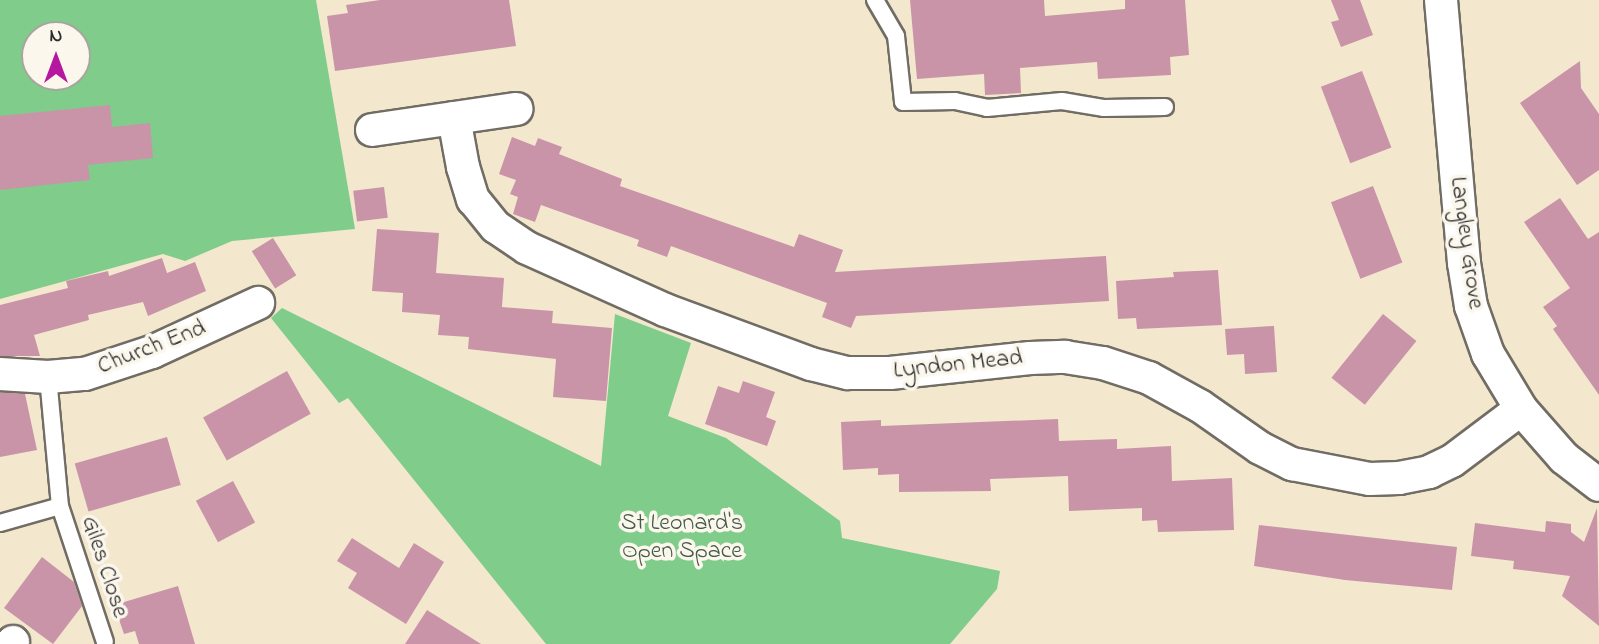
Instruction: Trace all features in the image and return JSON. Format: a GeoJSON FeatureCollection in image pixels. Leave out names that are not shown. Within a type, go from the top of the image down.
{"type":"FeatureCollection","features":[{"type":"Feature","properties":{"kind":"street","name":"Langley Grove"},"geometry":{"type":"LineString","coordinates":[[1441,0],[1464,263],[1471,306],[1488,354],[1521,409],[1564,458],[1599,485]]}},
{"type":"Feature","properties":{"kind":"street"},"geometry":{"type":"LineString","coordinates":[[372,130],[516,109]]}},
{"type":"Feature","properties":{"kind":"street","name":"Lyndon Mead"},"geometry":{"type":"LineString","coordinates":[[454,118],[463,167],[473,199],[496,227],[527,248],[666,310],[811,364],[848,373],[890,373],[1030,358],[1065,357],[1102,363],[1149,378],[1200,406],[1260,448],[1292,464],[1370,479],[1399,478],[1429,472],[1452,461],[1521,409]]}},
{"type":"Feature","properties":{"kind":"street","name":"Church End"},"geometry":{"type":"LineString","coordinates":[[0,374],[48,377],[85,374],[128,361],[258,303]]}},
{"type":"Feature","properties":{"kind":"lane"},"geometry":{"type":"LineString","coordinates":[[875,0],[896,36],[903,102],[955,101],[987,108],[1062,101],[1104,108],[1164,107]]}},
{"type":"Feature","properties":{"kind":"lane","name":"Giles Close"},"geometry":{"type":"LineString","coordinates":[[48,377],[60,506],[105,642]]}},
{"type":"Feature","properties":{"kind":"lane","name":"Giles Close"},"geometry":{"type":"LineString","coordinates":[[0,523],[60,506]]}},
{"type":"Feature","properties":{"kind":"green space"},"geometry":{"type":"Polygon","coordinates":[[[0,0],[316,0],[355,229],[232,241],[185,261],[163,254],[0,299],[0,0]]]}},
{"type":"Feature","properties":{"kind":"green space","name":"St Leonard's Open Space"},"geometry":{"type":"Polygon","coordinates":[[[282,308],[601,466],[615,314],[691,343],[668,416],[726,438],[840,521],[842,538],[1000,571],[997,589],[950,644],[546,644],[348,398],[339,403],[271,318],[282,308]]]}},
{"type":"Feature","properties":{"kind":"building"},"geometry":{"type":"Polygon","coordinates":[[[380,0],[509,0],[516,46],[335,71],[327,16],[348,13],[346,5],[380,0]]]}},
{"type":"Feature","properties":{"kind":"building"},"geometry":{"type":"Polygon","coordinates":[[[910,0],[1044,0],[1045,16],[1125,9],[1125,0],[1185,0],[1189,55],[1170,57],[1171,75],[1098,79],[1097,62],[1020,68],[1021,93],[985,95],[984,74],[917,79],[910,0]]]}},
{"type":"Feature","properties":{"kind":"building"},"geometry":{"type":"Polygon","coordinates":[[[1331,0],[1360,0],[1373,35],[1341,47],[1331,22],[1339,20],[1331,0]]]}},
{"type":"Feature","properties":{"kind":"building"},"geometry":{"type":"Polygon","coordinates":[[[1580,61],[1581,88],[1599,114],[1599,170],[1577,185],[1520,103],[1580,61]]]}},
{"type":"Feature","properties":{"kind":"building"},"geometry":{"type":"Polygon","coordinates":[[[1362,71],[1391,148],[1350,163],[1321,87],[1362,71]]]}},
{"type":"Feature","properties":{"kind":"building"},"geometry":{"type":"Polygon","coordinates":[[[110,105],[112,127],[150,123],[153,158],[88,165],[90,180],[0,190],[0,116],[110,105]]]}},
{"type":"Feature","properties":{"kind":"building"},"geometry":{"type":"Polygon","coordinates":[[[512,137],[535,146],[538,138],[562,147],[559,154],[622,179],[620,186],[794,247],[799,234],[843,250],[835,272],[1106,256],[1109,301],[856,316],[851,328],[822,317],[827,303],[671,246],[667,257],[637,246],[639,240],[541,205],[535,222],[513,214],[518,197],[510,194],[516,180],[499,174],[512,137]]]}},
{"type":"Feature","properties":{"kind":"building"},"geometry":{"type":"Polygon","coordinates":[[[1373,186],[1402,263],[1360,279],[1331,202],[1373,186]]]}},
{"type":"Feature","properties":{"kind":"building"},"geometry":{"type":"Polygon","coordinates":[[[384,187],[388,218],[357,222],[353,191],[384,187]]]}},
{"type":"Feature","properties":{"kind":"building"},"geometry":{"type":"Polygon","coordinates":[[[1560,198],[1588,239],[1599,232],[1599,395],[1553,329],[1557,326],[1543,307],[1570,288],[1524,222],[1560,198]]]}},
{"type":"Feature","properties":{"kind":"building"},"geometry":{"type":"Polygon","coordinates":[[[377,229],[439,233],[436,273],[504,278],[502,307],[553,311],[552,323],[612,328],[606,401],[553,397],[556,359],[468,349],[469,337],[438,335],[440,315],[402,312],[403,293],[372,291],[377,229]]]}},
{"type":"Feature","properties":{"kind":"building"},"geometry":{"type":"Polygon","coordinates":[[[273,238],[296,275],[275,289],[252,251],[273,238]]]}},
{"type":"Feature","properties":{"kind":"building"},"geometry":{"type":"Polygon","coordinates":[[[162,258],[167,273],[195,262],[206,291],[148,316],[143,302],[88,315],[89,320],[34,335],[40,356],[0,356],[0,305],[68,288],[66,281],[108,271],[109,276],[162,258]]]}},
{"type":"Feature","properties":{"kind":"building"},"geometry":{"type":"Polygon","coordinates":[[[1218,270],[1222,325],[1137,329],[1136,318],[1118,319],[1116,281],[1174,277],[1173,272],[1218,270]]]}},
{"type":"Feature","properties":{"kind":"building"},"geometry":{"type":"Polygon","coordinates":[[[1383,314],[1416,341],[1365,405],[1331,378],[1383,314]]]}},
{"type":"Feature","properties":{"kind":"building"},"geometry":{"type":"Polygon","coordinates":[[[1274,326],[1277,372],[1245,374],[1244,354],[1227,355],[1225,329],[1274,326]]]}},
{"type":"Feature","properties":{"kind":"building"},"geometry":{"type":"Polygon","coordinates":[[[287,371],[311,414],[227,460],[203,418],[287,371]]]}},
{"type":"Feature","properties":{"kind":"building"},"geometry":{"type":"Polygon","coordinates":[[[743,381],[775,392],[766,417],[776,421],[767,446],[705,424],[718,386],[739,393],[743,381]]]}},
{"type":"Feature","properties":{"kind":"building"},"geometry":{"type":"Polygon","coordinates":[[[0,392],[25,394],[37,450],[0,457],[0,392]]]}},
{"type":"Feature","properties":{"kind":"building"},"geometry":{"type":"Polygon","coordinates":[[[1058,419],[1059,441],[1117,439],[1117,449],[1171,446],[1172,481],[1232,478],[1234,530],[1158,532],[1157,520],[1142,521],[1142,508],[1069,511],[1068,476],[990,479],[991,491],[899,492],[899,474],[878,475],[878,468],[843,470],[841,422],[881,420],[881,426],[1058,419]]]}},
{"type":"Feature","properties":{"kind":"building"},"geometry":{"type":"Polygon","coordinates":[[[167,437],[181,485],[89,512],[75,463],[167,437]]]}},
{"type":"Feature","properties":{"kind":"building"},"geometry":{"type":"Polygon","coordinates":[[[233,481],[255,522],[218,542],[196,501],[233,481]]]}},
{"type":"Feature","properties":{"kind":"building"},"geometry":{"type":"Polygon","coordinates":[[[1597,508],[1599,626],[1562,596],[1570,576],[1513,569],[1514,561],[1471,556],[1475,523],[1545,532],[1546,521],[1571,524],[1571,532],[1584,542],[1597,508]]]}},
{"type":"Feature","properties":{"kind":"building"},"geometry":{"type":"Polygon","coordinates":[[[1259,525],[1457,547],[1452,590],[1345,580],[1254,566],[1259,525]]]}},
{"type":"Feature","properties":{"kind":"building"},"geometry":{"type":"Polygon","coordinates":[[[352,538],[399,568],[414,543],[444,562],[406,624],[348,588],[357,573],[337,561],[352,538]]]}},
{"type":"Feature","properties":{"kind":"building"},"geometry":{"type":"Polygon","coordinates":[[[42,557],[74,582],[82,606],[53,644],[4,608],[42,557]]]}},
{"type":"Feature","properties":{"kind":"building"},"geometry":{"type":"Polygon","coordinates":[[[178,586],[195,644],[139,644],[135,631],[124,634],[114,605],[178,586]]]}},
{"type":"Feature","properties":{"kind":"building"},"geometry":{"type":"Polygon","coordinates":[[[427,610],[481,644],[405,644],[427,610]]]}}]}
